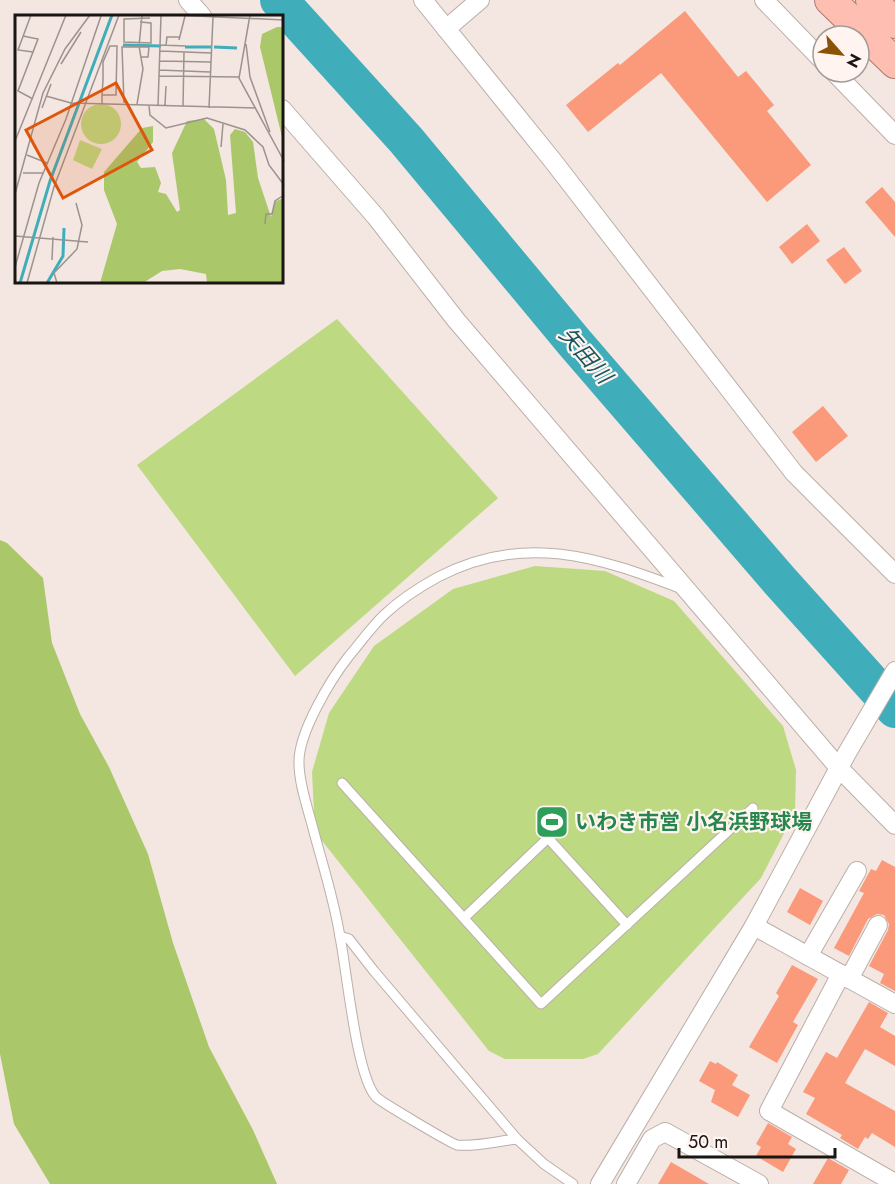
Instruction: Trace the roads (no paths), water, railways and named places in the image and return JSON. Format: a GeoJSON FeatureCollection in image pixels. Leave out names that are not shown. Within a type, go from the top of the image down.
{"type":"FeatureCollection","features":[{"type":"Feature","properties":{"kind":"highway"},"geometry":{"type":"LineString","coordinates":[[831,0],[895,63]]}},
{"type":"Feature","properties":{"kind":"highway"},"geometry":{"type":"LineString","coordinates":[[871,0],[895,23]]}},
{"type":"Feature","properties":{"kind":"street"},"geometry":{"type":"LineString","coordinates":[[188,0],[201,15]]}},
{"type":"Feature","properties":{"kind":"street"},"geometry":{"type":"LineString","coordinates":[[423,0],[553,161],[794,473],[895,574]]}},
{"type":"Feature","properties":{"kind":"street"},"geometry":{"type":"LineString","coordinates":[[446,28],[480,0]]}},
{"type":"Feature","properties":{"kind":"street"},"geometry":{"type":"LineString","coordinates":[[764,0],[811,49]]}},
{"type":"Feature","properties":{"kind":"street"},"geometry":{"type":"LineString","coordinates":[[846,84],[895,135]]}},
{"type":"Feature","properties":{"kind":"street"},"geometry":{"type":"LineString","coordinates":[[284,111],[376,217],[456,320],[687,591],[843,761],[895,825]]}},
{"type":"Feature","properties":{"kind":"street"},"geometry":{"type":"LineString","coordinates":[[600,1184],[754,926],[843,761],[895,672]]}},
{"type":"Feature","properties":{"kind":"street"},"geometry":{"type":"LineString","coordinates":[[808,956],[857,871]]}},
{"type":"Feature","properties":{"kind":"street"},"geometry":{"type":"LineString","coordinates":[[878,925],[845,976],[768,1111],[895,1183]]}},
{"type":"Feature","properties":{"kind":"street"},"geometry":{"type":"LineString","coordinates":[[754,926],[895,1004]]}},
{"type":"Feature","properties":{"kind":"street"},"geometry":{"type":"LineString","coordinates":[[626,1184],[652,1139],[664,1132],[759,1184]]}},
{"type":"Feature","properties":{"kind":"lane"},"geometry":{"type":"LineString","coordinates":[[517,1139],[471,1145],[454,1144],[378,1099],[371,1091],[361,1061],[340,936],[304,795],[299,761],[306,734],[319,702],[335,673],[383,615],[411,591],[469,562],[505,554],[538,552],[586,558],[615,565],[687,591]]}},
{"type":"Feature","properties":{"kind":"lane"},"geometry":{"type":"LineString","coordinates":[[342,783],[541,1004],[753,808]]}},
{"type":"Feature","properties":{"kind":"lane"},"geometry":{"type":"LineString","coordinates":[[464,918],[548,838],[627,925]]}},
{"type":"Feature","properties":{"kind":"lane"},"geometry":{"type":"LineString","coordinates":[[340,936],[349,939],[517,1139],[544,1164],[573,1184]]}},
{"type":"Feature","properties":{"kind":"waterway","name":"矢田川"},"geometry":{"type":"LineString","coordinates":[[279,0],[406,140],[574,342],[779,580],[895,709]]}},
{"type":"Feature","properties":{"kind":"place","name":"いわき市営 小名浜野球場"},"geometry":{"type":"Point","coordinates":[552,822]}}]}
